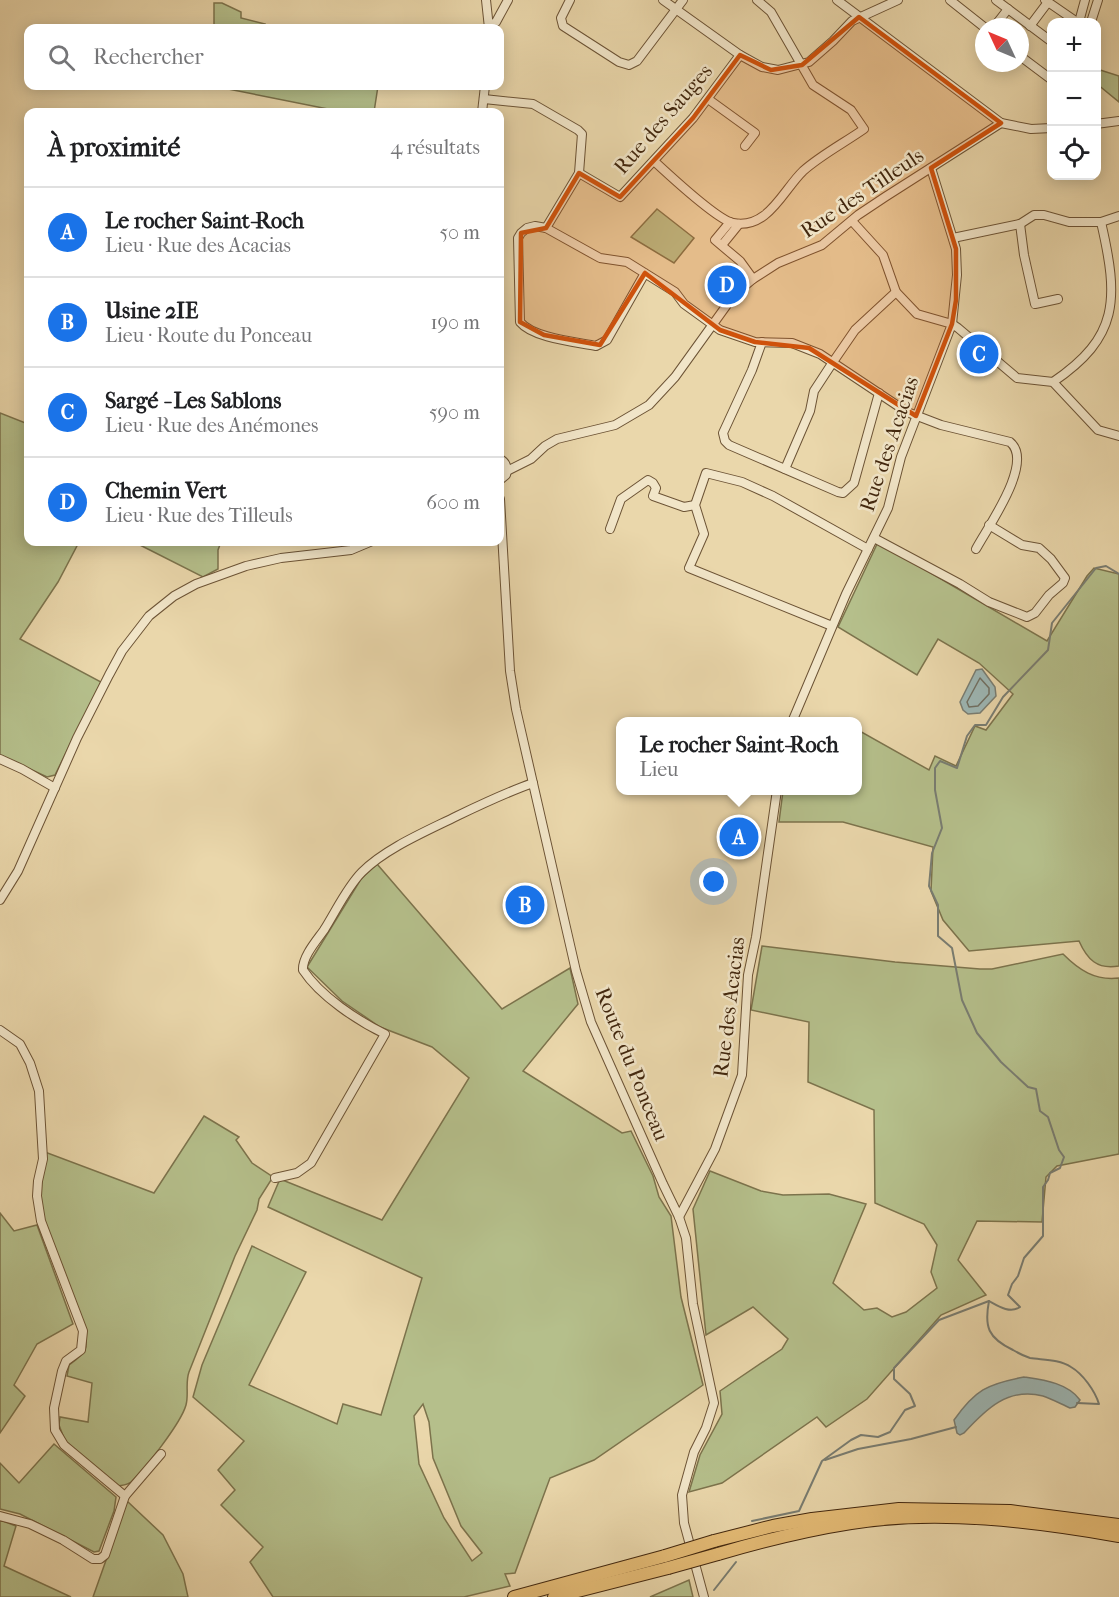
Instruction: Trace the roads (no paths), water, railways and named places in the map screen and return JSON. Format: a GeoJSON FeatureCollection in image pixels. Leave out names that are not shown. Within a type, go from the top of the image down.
{"type":"FeatureCollection","features":[{"type":"Feature","properties":{"kind":"highway"},"geometry":{"type":"LineString","coordinates":[[514,1597],[773,1526],[812,1519],[899,1509],[1010,1511],[1119,1525]]}},
{"type":"Feature","properties":{"kind":"highway"},"geometry":{"type":"LineString","coordinates":[[554,1597],[776,1538],[853,1523],[950,1518],[1007,1520],[1119,1536]]}},
{"type":"Feature","properties":{"kind":"street"},"geometry":{"type":"LineString","coordinates":[[486,0],[489,24]]}},
{"type":"Feature","properties":{"kind":"street"},"geometry":{"type":"LineString","coordinates":[[493,24],[508,0]]}},
{"type":"Feature","properties":{"kind":"street"},"geometry":{"type":"LineString","coordinates":[[570,0],[561,18],[563,26],[626,65],[637,61],[683,0]]}},
{"type":"Feature","properties":{"kind":"street"},"geometry":{"type":"LineString","coordinates":[[663,0],[740,55],[771,70],[802,65],[816,58],[852,21],[898,0]]}},
{"type":"Feature","properties":{"kind":"street"},"geometry":{"type":"LineString","coordinates":[[753,279],[740,261],[715,240],[734,223],[754,221],[768,213],[802,172],[864,129],[851,110],[813,85],[771,12],[757,0]]}},
{"type":"Feature","properties":{"kind":"street"},"geometry":{"type":"LineString","coordinates":[[837,0],[1001,123],[1031,129],[1047,128]]}},
{"type":"Feature","properties":{"kind":"street"},"geometry":{"type":"LineString","coordinates":[[950,0],[975,20]]}},
{"type":"Feature","properties":{"kind":"street"},"geometry":{"type":"LineString","coordinates":[[996,0],[1047,38]]}},
{"type":"Feature","properties":{"kind":"street"},"geometry":{"type":"LineString","coordinates":[[1079,18],[1085,0]]}},
{"type":"Feature","properties":{"kind":"street"},"geometry":{"type":"LineString","coordinates":[[1092,18],[1098,0]]}},
{"type":"Feature","properties":{"kind":"street"},"geometry":{"type":"LineString","coordinates":[[1030,26],[1046,1],[1072,18]]}},
{"type":"Feature","properties":{"kind":"street"},"geometry":{"type":"LineString","coordinates":[[1001,18],[1008,9]]}},
{"type":"Feature","properties":{"kind":"street","name":"Rue des Sauges"},"geometry":{"type":"LineString","coordinates":[[579,173],[620,197],[693,118],[740,55]]}},
{"type":"Feature","properties":{"kind":"street"},"geometry":{"type":"LineString","coordinates":[[1029,63],[1047,76]]}},
{"type":"Feature","properties":{"kind":"street"},"geometry":{"type":"LineString","coordinates":[[482,108],[484,90]]}},
{"type":"Feature","properties":{"kind":"street"},"geometry":{"type":"LineString","coordinates":[[483,99],[533,104],[582,134],[579,173],[546,228]]}},
{"type":"Feature","properties":{"kind":"street"},"geometry":{"type":"LineString","coordinates":[[708,99],[755,133],[745,146]]}},
{"type":"Feature","properties":{"kind":"street"},"geometry":{"type":"LineString","coordinates":[[1101,123],[1119,121]]}},
{"type":"Feature","properties":{"kind":"street","name":"Rue des Tilleuls"},"geometry":{"type":"LineString","coordinates":[[504,464],[525,463],[557,439],[615,424],[649,405],[675,377],[734,295],[753,279],[778,263],[822,244],[852,221],[1001,123]]}},
{"type":"Feature","properties":{"kind":"street"},"geometry":{"type":"LineString","coordinates":[[654,161],[694,196],[734,223]]}},
{"type":"Feature","properties":{"kind":"street","name":"Rue des Acacias"},"geometry":{"type":"LineString","coordinates":[[794,717],[832,626],[888,508],[901,457],[952,324],[957,274],[956,249],[931,168]]}},
{"type":"Feature","properties":{"kind":"street"},"geometry":{"type":"LineString","coordinates":[[953,238],[1020,225],[1034,215],[1044,214],[1069,222],[1101,222],[1119,216]]}},
{"type":"Feature","properties":{"kind":"street"},"geometry":{"type":"LineString","coordinates":[[852,221],[883,255],[896,292],[917,314],[952,324],[1017,378],[1053,382],[1079,367],[1097,350],[1114,316],[1116,286],[1101,222]]}},
{"type":"Feature","properties":{"kind":"street"},"geometry":{"type":"LineString","coordinates":[[1020,225],[1035,304],[1058,299]]}},
{"type":"Feature","properties":{"kind":"street"},"geometry":{"type":"LineString","coordinates":[[645,273],[607,340],[600,345],[596,346],[527,329],[519,318],[518,238],[527,228],[546,228],[600,258],[627,262],[645,273],[675,292],[684,304],[713,325],[734,336],[762,342],[801,345],[833,362],[916,416],[941,425],[1006,440],[1015,446],[1018,454],[1012,485],[976,549]]}},
{"type":"Feature","properties":{"kind":"street"},"geometry":{"type":"LineString","coordinates":[[784,469],[810,411],[814,391],[855,330],[896,292]]}},
{"type":"Feature","properties":{"kind":"street"},"geometry":{"type":"LineString","coordinates":[[762,342],[723,436],[729,445],[784,469],[838,492],[843,493],[848,490],[854,483],[879,393]]}},
{"type":"Feature","properties":{"kind":"street"},"geometry":{"type":"LineString","coordinates":[[1053,382],[1098,429],[1119,436]]}},
{"type":"Feature","properties":{"kind":"street"},"geometry":{"type":"LineString","coordinates":[[832,626],[689,568],[704,534],[695,505],[706,473],[742,482],[772,496],[868,549]]}},
{"type":"Feature","properties":{"kind":"street"},"geometry":{"type":"LineString","coordinates":[[610,528],[621,499],[648,480],[656,488],[653,496],[684,507],[695,505]]}},
{"type":"Feature","properties":{"kind":"street"},"geometry":{"type":"LineString","coordinates":[[874,537],[988,602],[1027,617],[1035,613],[1065,578],[1051,559],[1039,548],[1022,545],[989,525]]}},
{"type":"Feature","properties":{"kind":"street"},"geometry":{"type":"LineString","coordinates":[[0,900],[18,871],[77,738],[123,651],[149,616],[161,605],[196,584],[246,566],[281,558],[351,550],[360,546]]}},
{"type":"Feature","properties":{"kind":"street","name":"Route du Ponceau"},"geometry":{"type":"LineString","coordinates":[[503,546],[510,671],[516,709],[576,971],[591,1022],[679,1216],[686,1238],[693,1304],[714,1403],[691,1462],[682,1495],[684,1523],[704,1597]]}},
{"type":"Feature","properties":{"kind":"street"},"geometry":{"type":"LineString","coordinates":[[0,759],[55,788]]}},
{"type":"Feature","properties":{"kind":"street"},"geometry":{"type":"LineString","coordinates":[[275,1178],[297,1173],[311,1163],[385,1034],[339,1005],[303,970],[309,954],[360,873],[424,832],[515,789],[533,783]]}},
{"type":"Feature","properties":{"kind":"street","name":"Rue des Acacias"},"geometry":{"type":"LineString","coordinates":[[679,1216],[715,1149],[742,1076],[748,975],[756,937],[776,795]]}},
{"type":"Feature","properties":{"kind":"street"},"geometry":{"type":"LineString","coordinates":[[0,1030],[20,1044],[30,1063],[39,1090],[43,1159],[37,1196],[41,1221],[83,1331],[81,1350],[66,1361],[62,1371],[54,1408],[55,1430],[64,1445],[125,1496]]}},
{"type":"Feature","properties":{"kind":"street"},"geometry":{"type":"LineString","coordinates":[[0,1516],[30,1524],[93,1558],[100,1559],[105,1555],[125,1496],[161,1454]]}},
{"type":"Feature","properties":{"kind":"water"},"geometry":{"type":"Polygon","coordinates":[[[982,669],[995,687],[996,696],[980,713],[968,714],[963,710],[960,702],[976,670],[982,669]]]}},
{"type":"Feature","properties":{"kind":"water"},"geometry":{"type":"Polygon","coordinates":[[[1024,1377],[1062,1386],[1080,1400],[1075,1407],[1070,1408],[1043,1396],[1030,1394],[1008,1397],[989,1408],[964,1433],[960,1435],[957,1433],[954,1420],[976,1395],[1000,1382],[1024,1377]]]}},
{"type":"Feature","properties":{"kind":"waterway"},"geometry":{"type":"LineString","coordinates":[[752,1521],[799,1511],[822,1461],[861,1435],[878,1437],[890,1432],[905,1410],[915,1406],[910,1394],[894,1379],[894,1368],[939,1320],[989,1301],[1012,1310],[1020,1307],[1008,1295],[1024,1258],[1043,1236],[1043,1187],[1050,1173],[1060,1168],[1064,1157],[1059,1150],[1048,1117],[1040,1111],[1036,1089],[1028,1087],[1001,1062],[977,1033],[962,1000],[952,948],[938,936],[938,905],[929,886],[932,853],[942,828],[935,790],[935,768],[940,761],[957,768],[967,736],[975,725],[986,725],[1003,697],[1048,650],[1052,623],[1096,568],[1106,566],[1119,574]]}},
{"type":"Feature","properties":{"kind":"waterway"},"geometry":{"type":"LineString","coordinates":[[989,1301],[988,1325],[998,1341],[1030,1358],[1056,1361],[1071,1367],[1088,1383],[1099,1404],[1077,1403]]}},
{"type":"Feature","properties":{"kind":"waterway"},"geometry":{"type":"LineString","coordinates":[[825,1460],[858,1449],[911,1439],[956,1427]]}},
{"type":"Feature","properties":{"kind":"waterway"},"geometry":{"type":"LineString","coordinates":[[714,1590],[736,1562]]}},
{"type":"Feature","properties":{"kind":"place","name":"Chemin Vert"},"geometry":{"type":"Point","coordinates":[727,285]}},
{"type":"Feature","properties":{"kind":"place","name":"Sargé - Les Sablons"},"geometry":{"type":"Point","coordinates":[979,354]}},
{"type":"Feature","properties":{"kind":"place","name":"Le rocher Saint-Roch"},"geometry":{"type":"Point","coordinates":[739,837]}},
{"type":"Feature","properties":{"kind":"place","name":"Usine 2IE"},"geometry":{"type":"Point","coordinates":[525,905]}}]}
